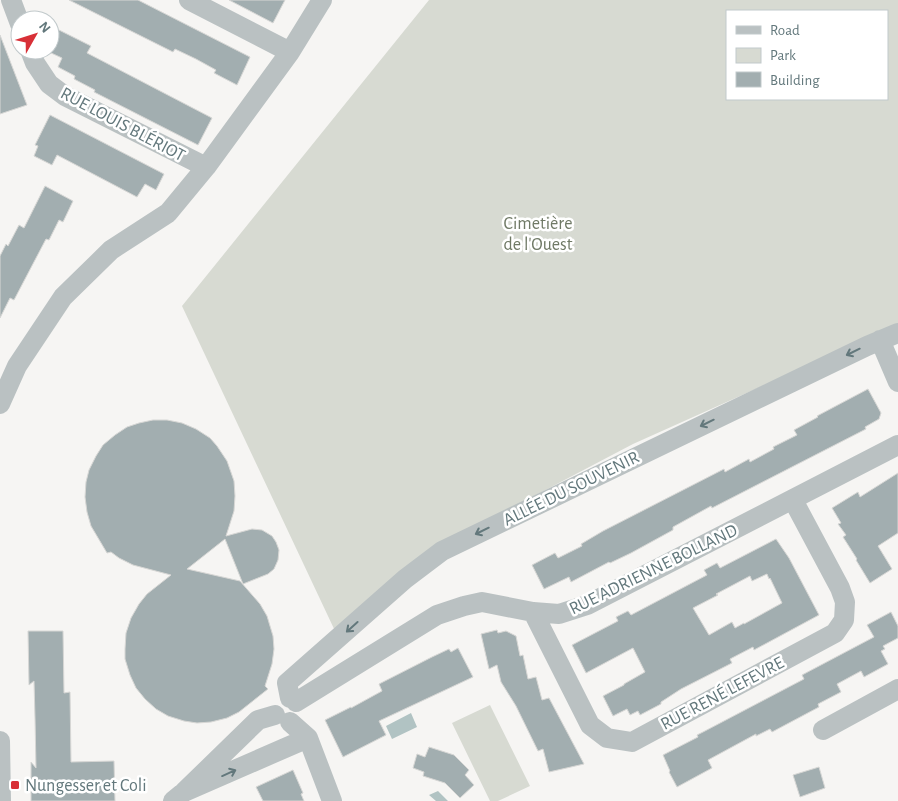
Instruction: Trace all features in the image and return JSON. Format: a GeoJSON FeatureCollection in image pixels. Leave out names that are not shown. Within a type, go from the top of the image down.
{"type":"FeatureCollection","features":[{"type":"Feature","properties":{"kind":"street"},"geometry":{"type":"LineString","coordinates":[[188,0],[290,52]]}},
{"type":"Feature","properties":{"kind":"street"},"geometry":{"type":"LineString","coordinates":[[0,404],[17,366],[63,297],[111,250],[168,213],[206,167],[290,52],[322,0]]}},
{"type":"Feature","properties":{"kind":"street","name":"RUE LOUIS BLÉRIOT"},"geometry":{"type":"LineString","coordinates":[[34,60],[49,84],[65,96],[206,167]]}},
{"type":"Feature","properties":{"kind":"street"},"geometry":{"type":"LineString","coordinates":[[889,336],[898,382]]}},
{"type":"Feature","properties":{"kind":"street","name":"ALLÉE DU SOUVENIR"},"geometry":{"type":"LineString","coordinates":[[293,700],[287,684],[405,579],[442,551],[889,336]]}},
{"type":"Feature","properties":{"kind":"street","name":"RUE ADRIENNE BOLLAND"},"geometry":{"type":"LineString","coordinates":[[283,718],[275,706],[280,699],[293,700],[438,615],[482,602],[532,612],[559,614],[587,605],[898,446]]}},
{"type":"Feature","properties":{"kind":"street","name":"RUE RENÉ LEFEVRE"},"geometry":{"type":"LineString","coordinates":[[532,612],[590,725],[607,738],[632,742],[835,633],[844,620],[845,602],[840,588],[793,500]]}},
{"type":"Feature","properties":{"kind":"street"},"geometry":{"type":"LineString","coordinates":[[823,730],[898,689]]}},
{"type":"Feature","properties":{"kind":"street"},"geometry":{"type":"LineString","coordinates":[[178,797],[258,720],[283,718],[308,738],[332,801]]}},
{"type":"Feature","properties":{"kind":"street"},"geometry":{"type":"LineString","coordinates":[[178,797],[308,738]]}},
{"type":"Feature","properties":{"kind":"street"},"geometry":{"type":"LineString","coordinates":[[0,742],[1,801]]}},
{"type":"Feature","properties":{"kind":"green space","name":"Cimetière de l'Ouest"},"geometry":{"type":"Polygon","coordinates":[[[429,0],[898,0],[898,325],[633,444],[439,546],[336,633],[182,306],[429,0]]]}},
{"type":"Feature","properties":{"kind":"green space"},"geometry":{"type":"Polygon","coordinates":[[[490,705],[530,786],[498,801],[490,801],[452,723],[490,705]]]}},
{"type":"Feature","properties":{"kind":"shaded area"},"geometry":{"type":"Polygon","coordinates":[[[411,713],[417,727],[392,739],[386,726],[411,713]]]}},
{"type":"Feature","properties":{"kind":"shaded area"},"geometry":{"type":"Polygon","coordinates":[[[438,791],[448,801],[436,801],[429,795],[438,791]]]}},
{"type":"Feature","properties":{"kind":"building"},"geometry":{"type":"Polygon","coordinates":[[[69,0],[138,0],[250,57],[237,85],[214,73],[216,70],[196,59],[175,49],[173,52],[69,0]]]}},
{"type":"Feature","properties":{"kind":"building"},"geometry":{"type":"Polygon","coordinates":[[[229,0],[285,0],[273,23],[229,0]]]}},
{"type":"Feature","properties":{"kind":"building"},"geometry":{"type":"Polygon","coordinates":[[[60,30],[91,46],[87,53],[212,118],[198,145],[94,92],[95,90],[74,79],[75,76],[58,67],[62,58],[60,57],[60,30]]]}},
{"type":"Feature","properties":{"kind":"building"},"geometry":{"type":"Polygon","coordinates":[[[0,35],[27,105],[0,114],[0,35]]]}},
{"type":"Feature","properties":{"kind":"building"},"geometry":{"type":"Polygon","coordinates":[[[50,115],[164,174],[156,190],[145,184],[137,197],[57,155],[52,165],[34,156],[38,146],[35,145],[50,115]]]}},
{"type":"Feature","properties":{"kind":"building"},"geometry":{"type":"Polygon","coordinates":[[[45,186],[73,201],[63,222],[59,220],[49,240],[46,239],[14,300],[10,298],[0,318],[0,256],[6,244],[8,246],[19,225],[24,228],[45,186]]]}},
{"type":"Feature","properties":{"kind":"building"},"geometry":{"type":"Polygon","coordinates":[[[868,389],[881,413],[879,419],[865,427],[866,429],[712,508],[711,506],[631,553],[571,582],[569,577],[544,589],[532,565],[555,553],[558,558],[582,546],[581,544],[603,531],[724,469],[725,472],[749,459],[750,462],[774,449],[773,447],[797,435],[794,430],[868,389]]]}},
{"type":"Feature","properties":{"kind":"building"},"geometry":{"type":"Polygon","coordinates":[[[153,420],[182,423],[210,438],[227,461],[234,481],[234,511],[226,536],[252,529],[262,530],[272,536],[279,550],[278,560],[274,569],[268,574],[243,584],[225,539],[187,569],[240,581],[260,604],[267,616],[273,636],[272,664],[265,686],[268,689],[239,712],[227,718],[211,722],[197,723],[168,716],[156,709],[136,688],[125,659],[126,633],[131,618],[139,604],[147,594],[171,575],[133,565],[111,552],[107,553],[91,526],[87,512],[86,482],[89,470],[103,445],[127,427],[153,420]]]}},
{"type":"Feature","properties":{"kind":"building"},"geometry":{"type":"Polygon","coordinates":[[[898,473],[898,533],[878,546],[892,569],[870,583],[843,537],[846,535],[838,524],[841,523],[832,508],[858,492],[860,497],[898,473]]]}},
{"type":"Feature","properties":{"kind":"building"},"geometry":{"type":"Polygon","coordinates":[[[776,539],[789,558],[819,615],[754,650],[753,647],[730,659],[732,663],[681,689],[661,702],[661,704],[640,715],[638,711],[630,715],[627,709],[613,716],[603,696],[645,672],[633,648],[586,673],[572,645],[618,621],[616,617],[628,611],[631,615],[707,575],[704,570],[717,563],[720,568],[776,539]],[[767,574],[752,581],[750,576],[693,608],[709,635],[732,622],[735,628],[782,603],[767,574]]]}},
{"type":"Feature","properties":{"kind":"building"},"geometry":{"type":"Polygon","coordinates":[[[891,612],[898,626],[898,638],[883,646],[885,649],[881,651],[888,664],[864,677],[861,671],[837,684],[841,692],[818,704],[819,707],[772,732],[770,729],[756,736],[756,734],[708,760],[712,768],[677,787],[663,755],[804,679],[802,675],[874,637],[867,625],[891,612]]]}},
{"type":"Feature","properties":{"kind":"building"},"geometry":{"type":"Polygon","coordinates":[[[497,630],[498,633],[506,631],[516,636],[520,656],[523,655],[528,679],[536,677],[542,700],[549,698],[584,764],[549,772],[543,749],[538,751],[516,706],[501,682],[497,665],[489,669],[481,634],[497,630]]]}},
{"type":"Feature","properties":{"kind":"building"},"geometry":{"type":"Polygon","coordinates":[[[28,631],[63,631],[64,693],[70,692],[71,762],[114,761],[115,801],[31,801],[31,762],[36,768],[34,681],[29,685],[28,631]]]}},
{"type":"Feature","properties":{"kind":"building"},"geometry":{"type":"Polygon","coordinates":[[[458,648],[473,677],[379,721],[386,735],[343,757],[325,720],[382,691],[379,684],[449,649],[451,652],[458,648]]]}},
{"type":"Feature","properties":{"kind":"building"},"geometry":{"type":"Polygon","coordinates":[[[429,747],[454,755],[469,770],[465,775],[474,785],[460,798],[445,783],[423,776],[424,772],[413,768],[417,754],[425,757],[429,747]]]}},
{"type":"Feature","properties":{"kind":"building"},"geometry":{"type":"Polygon","coordinates":[[[819,767],[825,788],[800,797],[793,775],[819,767]]]}},
{"type":"Feature","properties":{"kind":"building"},"geometry":{"type":"Polygon","coordinates":[[[293,770],[303,793],[301,794],[304,801],[263,801],[256,787],[293,770]]]}},
{"type":"Feature","properties":{"kind":"place","name":"Nungesser et Coli"},"geometry":{"type":"Point","coordinates":[15,785]}}]}
